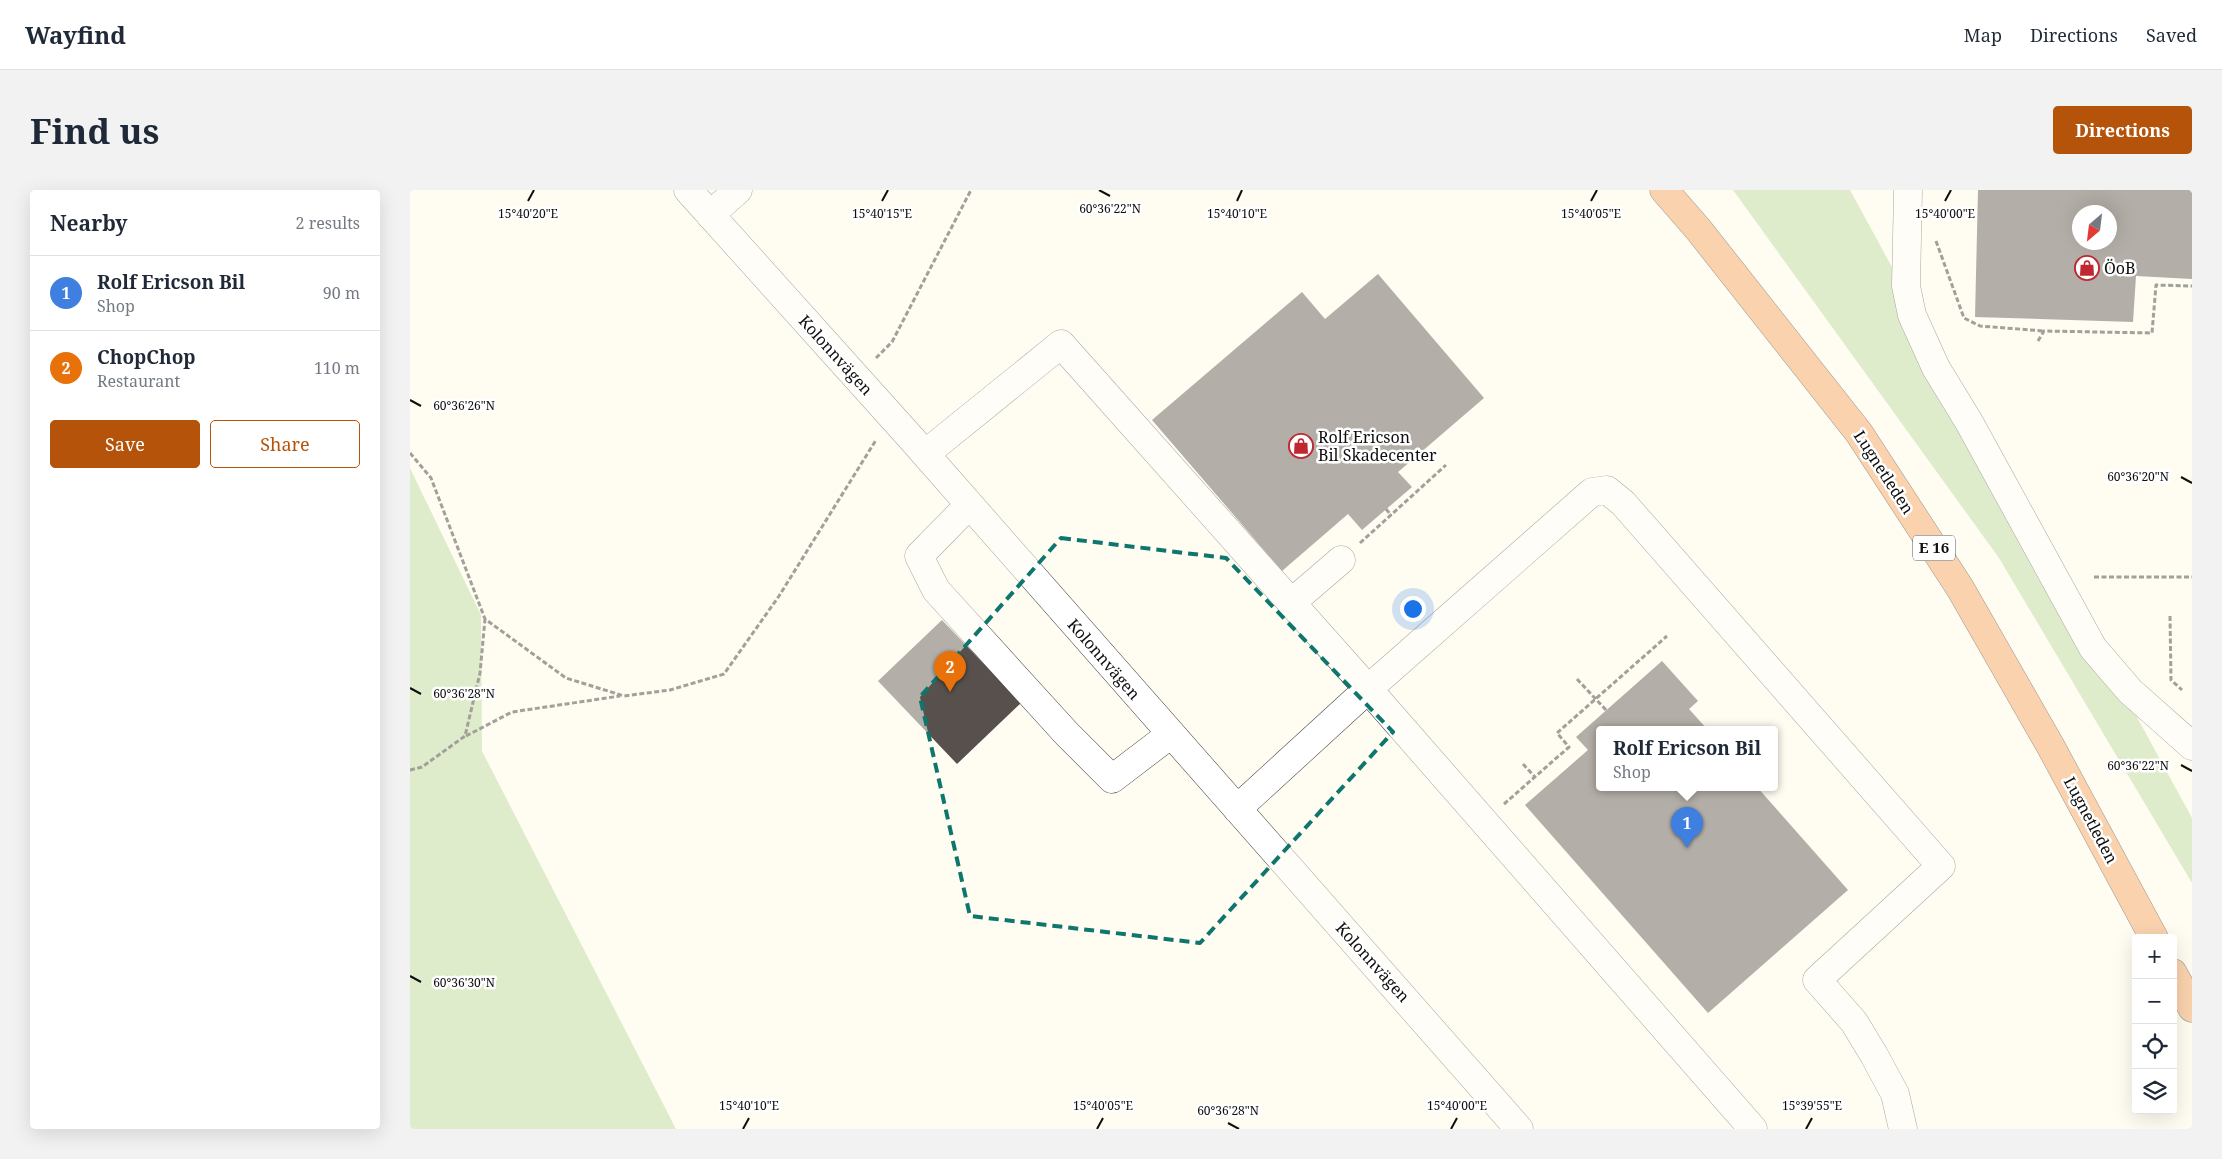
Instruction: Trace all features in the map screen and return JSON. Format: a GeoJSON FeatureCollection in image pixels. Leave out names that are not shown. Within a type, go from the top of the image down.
{"type":"FeatureCollection","features":[{"type":"Feature","properties":{"kind":"highway","name":"Lugnetleden"},"geometry":{"type":"LineString","coordinates":[[1664,190],[1698,229],[1859,433],[1960,588],[2051,747],[2152,934]]}},
{"type":"Feature","properties":{"kind":"highway"},"geometry":{"type":"LineString","coordinates":[[2176,979],[2192,1008]]}},
{"type":"Feature","properties":{"kind":"street","name":"Kolonnvägen"},"geometry":{"type":"LineString","coordinates":[[688,190],[925,454],[1237,809],[1507,1124]]}},
{"type":"Feature","properties":{"kind":"street"},"geometry":{"type":"LineString","coordinates":[[710,215],[738,190]]}},
{"type":"Feature","properties":{"kind":"street"},"geometry":{"type":"LineString","coordinates":[[1908,190],[1906,286],[1912,315],[1936,368],[1969,422],[2093,648],[2130,691],[2192,746]]}},
{"type":"Feature","properties":{"kind":"street"},"geometry":{"type":"LineString","coordinates":[[925,454],[1061,344],[1368,689],[1753,1129]]}},
{"type":"Feature","properties":{"kind":"street"},"geometry":{"type":"LineString","coordinates":[[1237,809],[1368,689],[1592,492],[1607,490],[1623,503],[1941,866],[1817,980],[1854,1022],[1874,1055],[1895,1094],[1902,1129]]}},
{"type":"Feature","properties":{"kind":"street"},"geometry":{"type":"LineString","coordinates":[[970,505],[919,556],[936,590],[1067,734],[1112,779],[1171,734]]}},
{"type":"Feature","properties":{"kind":"street"},"geometry":{"type":"LineString","coordinates":[[1292,603],[1341,560]]}},
{"type":"Feature","properties":{"kind":"path"},"geometry":{"type":"LineString","coordinates":[[856,378],[892,342],[971,190]]}},
{"type":"Feature","properties":{"kind":"path"},"geometry":{"type":"LineString","coordinates":[[1933,234],[1964,318],[1980,326],[2044,332],[2152,333],[2156,285],[2192,286]]}},
{"type":"Feature","properties":{"kind":"path"},"geometry":{"type":"LineString","coordinates":[[2038,341],[2044,332]]}},
{"type":"Feature","properties":{"kind":"path"},"geometry":{"type":"LineString","coordinates":[[410,770],[422,767],[465,736],[512,712],[670,690],[724,674],[778,596],[891,416]]}},
{"type":"Feature","properties":{"kind":"path"},"geometry":{"type":"LineString","coordinates":[[410,453],[430,478],[485,619],[480,673],[465,736]]}},
{"type":"Feature","properties":{"kind":"path"},"geometry":{"type":"LineString","coordinates":[[1341,560],[1446,465]]}},
{"type":"Feature","properties":{"kind":"path"},"geometry":{"type":"LineString","coordinates":[[1386,509],[1391,515]]}},
{"type":"Feature","properties":{"kind":"path"},"geometry":{"type":"LineString","coordinates":[[2094,578],[2192,577]]}},
{"type":"Feature","properties":{"kind":"path"},"geometry":{"type":"LineString","coordinates":[[2170,616],[2171,680],[2182,690]]}},
{"type":"Feature","properties":{"kind":"path"},"geometry":{"type":"LineString","coordinates":[[485,619],[566,678],[624,696]]}},
{"type":"Feature","properties":{"kind":"path"},"geometry":{"type":"LineString","coordinates":[[1484,822],[1569,747],[1557,733],[1667,636]]}},
{"type":"Feature","properties":{"kind":"path"},"geometry":{"type":"LineString","coordinates":[[1577,679],[1606,710]]}},
{"type":"Feature","properties":{"kind":"path"},"geometry":{"type":"LineString","coordinates":[[1523,764],[1535,777]]}},
{"type":"Feature","properties":{"kind":"highlighted area"},"geometry":{"type":"Polygon","coordinates":[[[1061,538],[1226,558],[1393,732],[1200,943],[970,916],[920,697],[1061,538]]]}},
{"type":"Feature","properties":{"kind":"green space"},"geometry":{"type":"Polygon","coordinates":[[[1733,190],[1850,190],[2192,818],[2192,883],[1999,558],[1733,190]]]}},
{"type":"Feature","properties":{"kind":"green space"},"geometry":{"type":"Polygon","coordinates":[[[410,468],[481,615],[482,751],[676,1129],[410,1129],[410,468]]]}},
{"type":"Feature","properties":{"kind":"building"},"geometry":{"type":"Polygon","coordinates":[[[1978,190],[2192,190],[2192,279],[2136,276],[2133,322],[1975,317],[1978,190]]]}},
{"type":"Feature","properties":{"kind":"building","name":"Rolf Ericson Bil Skadecenter"},"geometry":{"type":"Polygon","coordinates":[[[1378,274],[1484,398],[1398,472],[1412,487],[1362,530],[1348,514],[1282,571],[1152,420],[1302,292],[1325,319],[1378,274]]]}},
{"type":"Feature","properties":{"kind":"building"},"geometry":{"type":"Polygon","coordinates":[[[942,620],[1021,703],[957,764],[878,681],[942,620]]]}},
{"type":"Feature","properties":{"kind":"building"},"geometry":{"type":"Polygon","coordinates":[[[1662,661],[1698,701],[1689,709],[1704,726],[1596,726],[1596,791],[1761,791],[1848,890],[1708,1013],[1525,805],[1588,750],[1576,737],[1662,661]]]}},
{"type":"Feature","properties":{"kind":"place","name":"ÖoB"},"geometry":{"type":"Point","coordinates":[2087,268]}},
{"type":"Feature","properties":{"kind":"place","name":"Rolf Ericson Bil Skadecenter"},"geometry":{"type":"Point","coordinates":[1301,446]}},
{"type":"Feature","properties":{"kind":"place","name":"ChopChop"},"geometry":{"type":"Point","coordinates":[950,692]}},
{"type":"Feature","properties":{"kind":"place","name":"Rolf Ericson Bil"},"geometry":{"type":"Point","coordinates":[1687,848]}}]}
